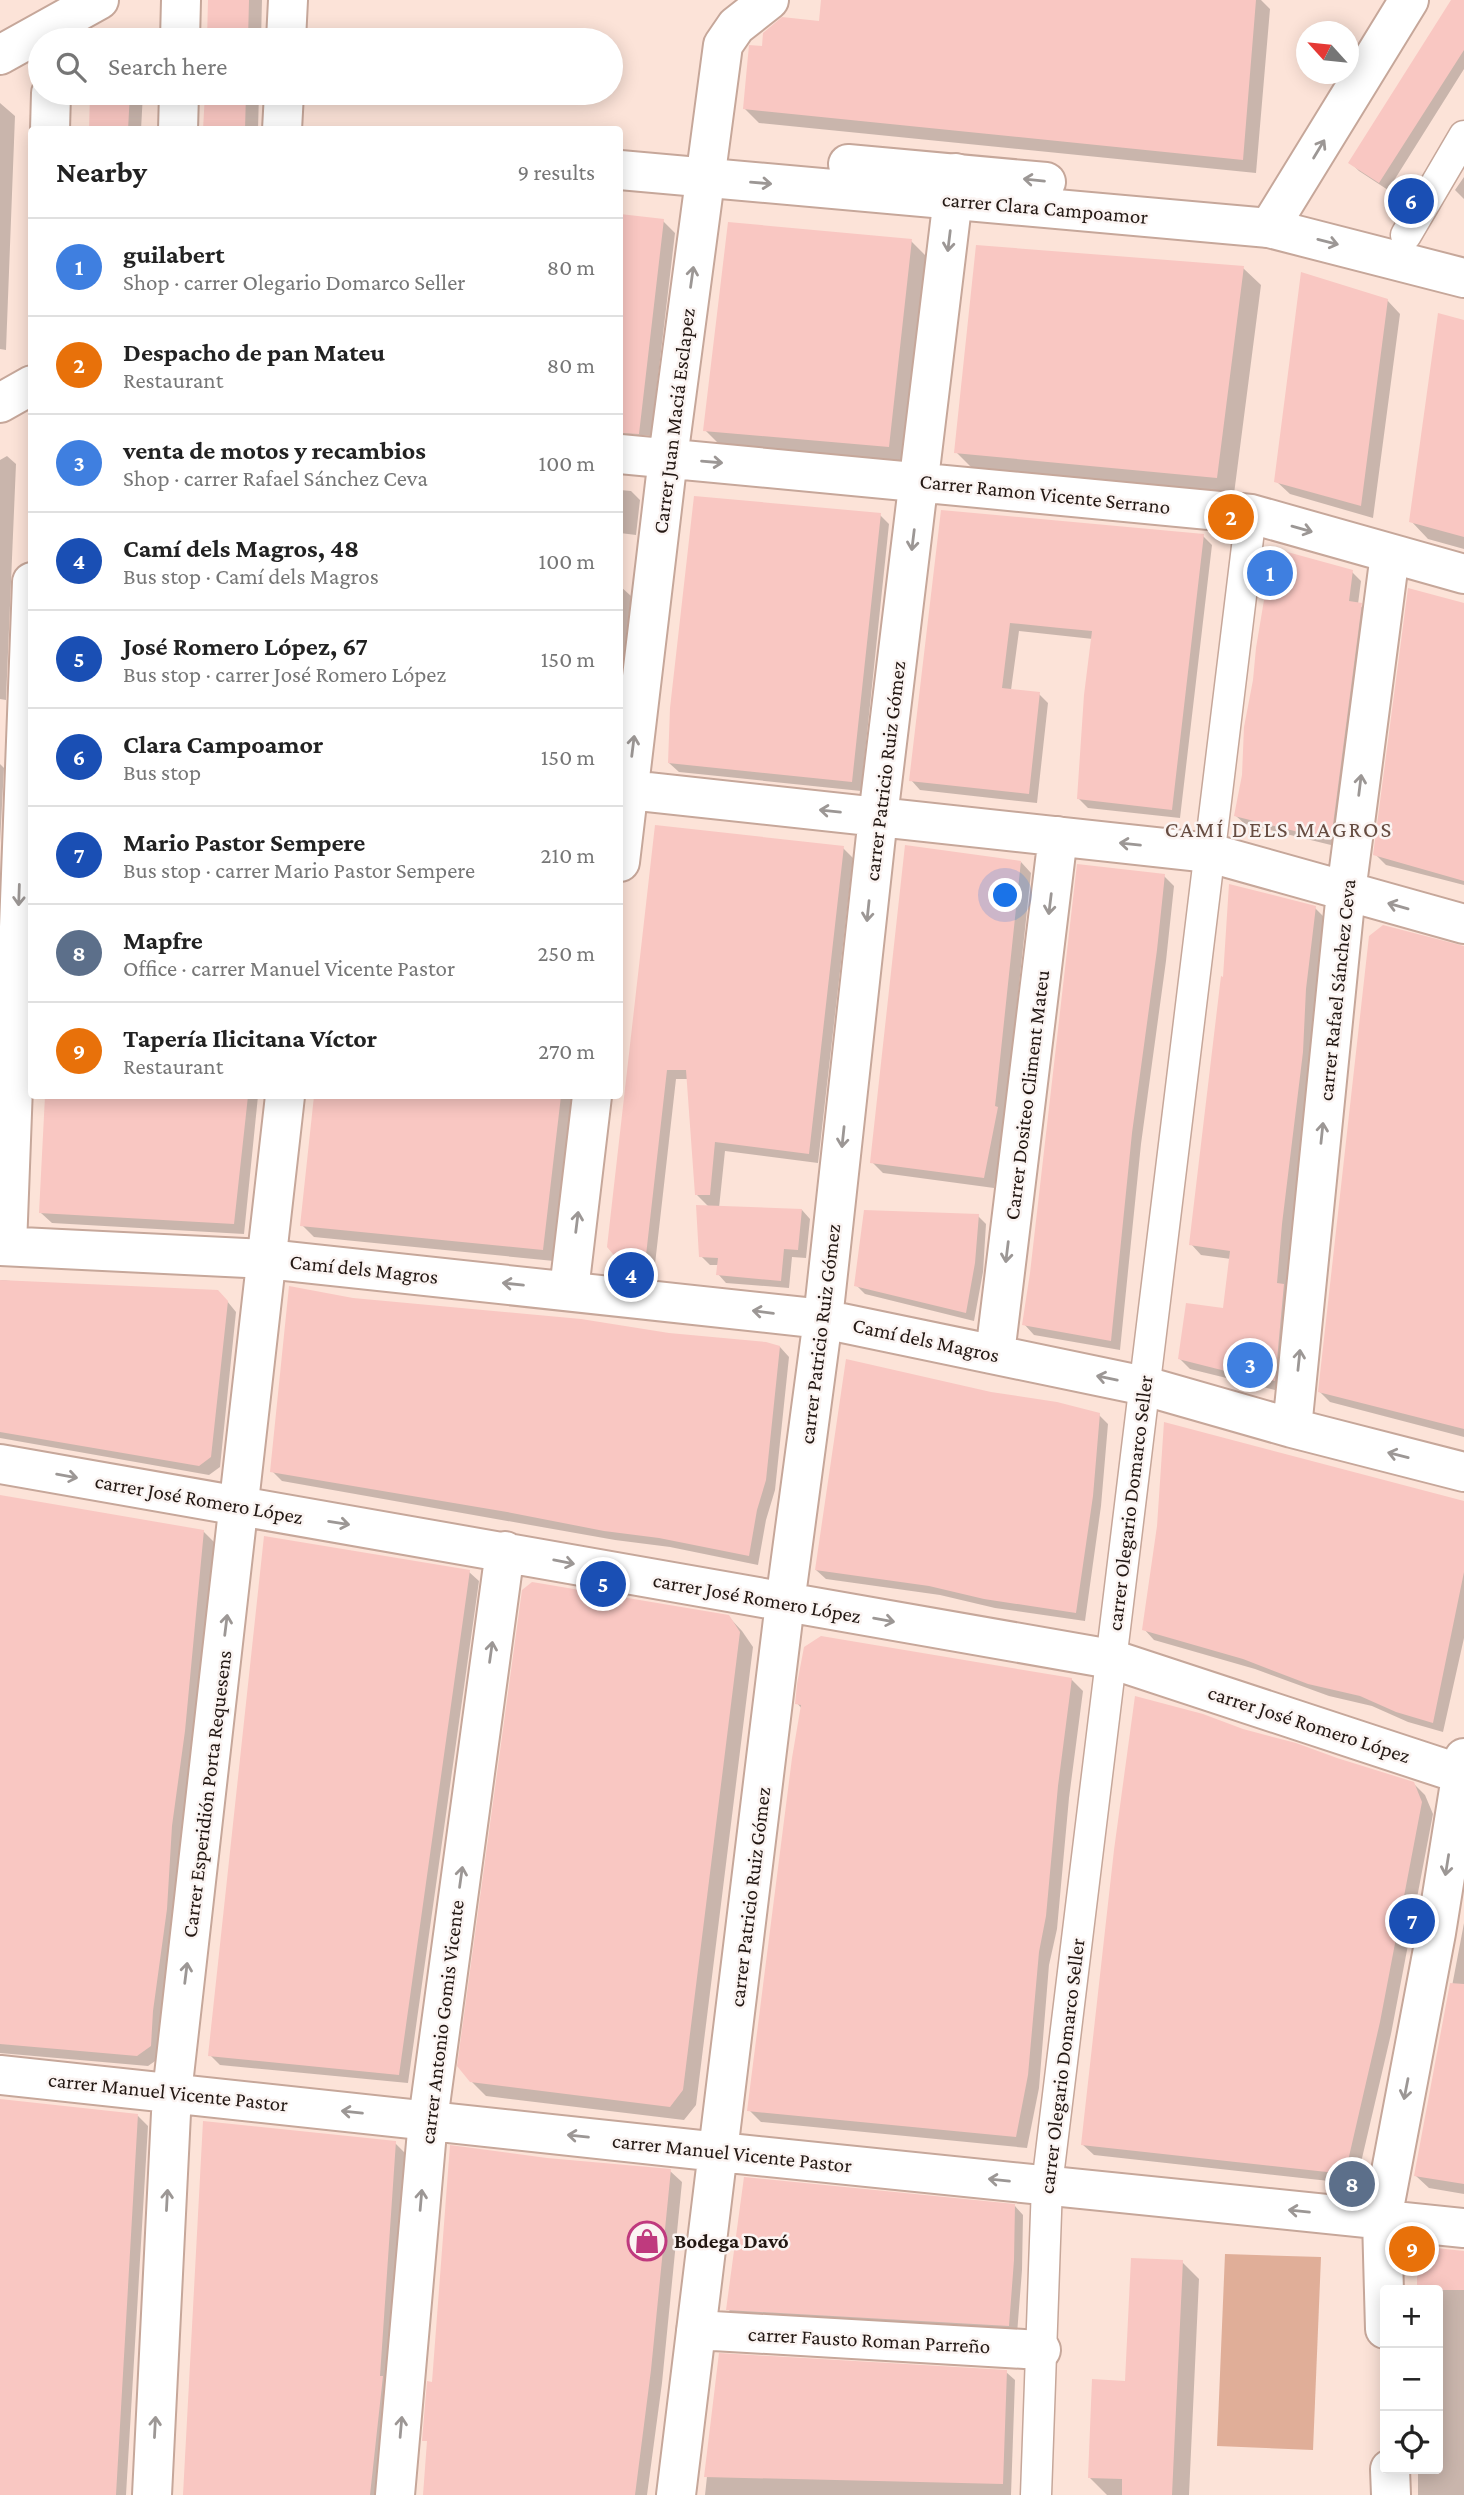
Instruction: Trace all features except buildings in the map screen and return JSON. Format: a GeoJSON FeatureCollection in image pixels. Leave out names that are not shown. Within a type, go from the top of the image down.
{"type":"FeatureCollection","features":[{"type":"Feature","properties":{"kind":"street"},"geometry":{"type":"LineString","coordinates":[[61,28],[99,0]]}},
{"type":"Feature","properties":{"kind":"street"},"geometry":{"type":"LineString","coordinates":[[180,28],[181,0]]}},
{"type":"Feature","properties":{"kind":"street"},"geometry":{"type":"LineString","coordinates":[[287,28],[288,0]]}},
{"type":"Feature","properties":{"kind":"street","name":"Carrer Juan Maciá Esclapez"},"geometry":{"type":"LineString","coordinates":[[623,807],[723,46],[736,26],[769,0]]}},
{"type":"Feature","properties":{"kind":"street"},"geometry":{"type":"LineString","coordinates":[[1276,218],[1409,0]]}},
{"type":"Feature","properties":{"kind":"street"},"geometry":{"type":"LineString","coordinates":[[0,55],[28,44]]}},
{"type":"Feature","properties":{"kind":"street"},"geometry":{"type":"LineString","coordinates":[[50,126],[51,105]]}},
{"type":"Feature","properties":{"kind":"street"},"geometry":{"type":"LineString","coordinates":[[177,126],[178,105]]}},
{"type":"Feature","properties":{"kind":"street"},"geometry":{"type":"LineString","coordinates":[[282,126],[283,105]]}},
{"type":"Feature","properties":{"kind":"street"},"geometry":{"type":"LineString","coordinates":[[1406,235],[1464,136]]}},
{"type":"Feature","properties":{"kind":"street","name":"carrer Clara Campoamor"},"geometry":{"type":"LineString","coordinates":[[623,145],[708,165]]}},
{"type":"Feature","properties":{"kind":"street","name":"carrer Clara Campoamor"},"geometry":{"type":"LineString","coordinates":[[623,170],[708,165],[1276,218],[1338,218],[1464,251]]}},
{"type":"Feature","properties":{"kind":"street","name":"carrer Patricio Ruiz Gómez"},"geometry":{"type":"LineString","coordinates":[[676,2495],[785,1603],[823,1319],[878,817],[955,186]]}},
{"type":"Feature","properties":{"kind":"street","name":"carrer Clara Campoamor"},"geometry":{"type":"LineString","coordinates":[[1276,218],[1464,278]]}},
{"type":"Feature","properties":{"kind":"street"},"geometry":{"type":"LineString","coordinates":[[0,403],[28,388]]}},
{"type":"Feature","properties":{"kind":"street","name":"Carrer Ramon Vicente Serrano"},"geometry":{"type":"LineString","coordinates":[[623,454],[1251,514],[1464,574]]}},
{"type":"Feature","properties":{"kind":"street","name":"carrer Olegario Domarco Seller"},"geometry":{"type":"LineString","coordinates":[[1037,2495],[1047,2185],[1251,514]]}},
{"type":"Feature","properties":{"kind":"street","name":"carrer Rafael Sánchez Ceva"},"geometry":{"type":"LineString","coordinates":[[1292,1428],[1346,891],[1390,554]]}},
{"type":"Feature","properties":{"kind":"street"},"geometry":{"type":"LineString","coordinates":[[3,1246],[19,730],[28,628]]}},
{"type":"Feature","properties":{"kind":"street"},"geometry":{"type":"LineString","coordinates":[[624,789],[1210,853],[1464,924]]}},
{"type":"Feature","properties":{"kind":"street","name":"Carrer Dositeo Climent Mateu"},"geometry":{"type":"LineString","coordinates":[[995,1354],[1058,836]]}},
{"type":"Feature","properties":{"kind":"street","name":"Carrer Esperidión Porta Requesens"},"geometry":{"type":"LineString","coordinates":[[152,2495],[172,2093],[285,1099]]}},
{"type":"Feature","properties":{"kind":"street"},"geometry":{"type":"LineString","coordinates":[[569,1290],[592,1099]]}},
{"type":"Feature","properties":{"kind":"street","name":"Camí dels Magros"},"geometry":{"type":"LineString","coordinates":[[3,1246],[267,1259],[823,1319],[1145,1386],[1292,1428],[1464,1472]]}},
{"type":"Feature","properties":{"kind":"street","name":"carrer José Romero López"},"geometry":{"type":"LineString","coordinates":[[0,1464],[1111,1658],[1463,1769]]}},
{"type":"Feature","properties":{"kind":"street","name":"carrer Antonio Gomis Vicente"},"geometry":{"type":"LineString","coordinates":[[395,2495],[428,2120],[505,1551]]}},
{"type":"Feature","properties":{"kind":"street"},"geometry":{"type":"LineString","coordinates":[[1384,2285],[1382,2219],[1436,1933],[1463,1769]]}},
{"type":"Feature","properties":{"kind":"street","name":"carrer Manuel Vicente Pastor"},"geometry":{"type":"LineString","coordinates":[[0,2075],[1464,2228]]}},
{"type":"Feature","properties":{"kind":"street","name":"carrer Fausto Roman Parreño"},"geometry":{"type":"LineString","coordinates":[[696,2330],[1041,2350]]}},
{"type":"Feature","properties":{"kind":"street"},"geometry":{"type":"LineString","coordinates":[[1390,2474],[1391,2495]]}},
{"type":"Feature","properties":{"kind":"shaded area"},"geometry":{"type":"Polygon","coordinates":[[[1225,2254],[1321,2257],[1313,2450],[1217,2446],[1225,2254]]]}},
{"type":"Feature","properties":{"kind":"place","name":"Clara Campoamor"},"geometry":{"type":"Point","coordinates":[1411,201]}},
{"type":"Feature","properties":{"kind":"place","name":"Despacho de pan Mateu"},"geometry":{"type":"Point","coordinates":[1231,517]}},
{"type":"Feature","properties":{"kind":"place","name":"guilabert"},"geometry":{"type":"Point","coordinates":[1270,573]}},
{"type":"Feature","properties":{"kind":"place","name":"Camí dels Magros, 48"},"geometry":{"type":"Point","coordinates":[631,1275]}},
{"type":"Feature","properties":{"kind":"place","name":"venta de motos y recambios"},"geometry":{"type":"Point","coordinates":[1250,1365]}},
{"type":"Feature","properties":{"kind":"place","name":"José Romero López, 67"},"geometry":{"type":"Point","coordinates":[603,1584]}},
{"type":"Feature","properties":{"kind":"place","name":"Mario Pastor Sempere"},"geometry":{"type":"Point","coordinates":[1412,1921]}},
{"type":"Feature","properties":{"kind":"place","name":"Mapfre"},"geometry":{"type":"Point","coordinates":[1352,2184]}},
{"type":"Feature","properties":{"kind":"place","name":"Bodega Davó"},"geometry":{"type":"Point","coordinates":[647,2241]}},
{"type":"Feature","properties":{"kind":"place","name":"Tapería Ilicitana Víctor"},"geometry":{"type":"Point","coordinates":[1412,2249]}},
{"type":"Feature","properties":{"kind":"district","name":"CAMÍ DELS MAGROS"},"geometry":{"type":"Point","coordinates":[1279,829]}}]}
